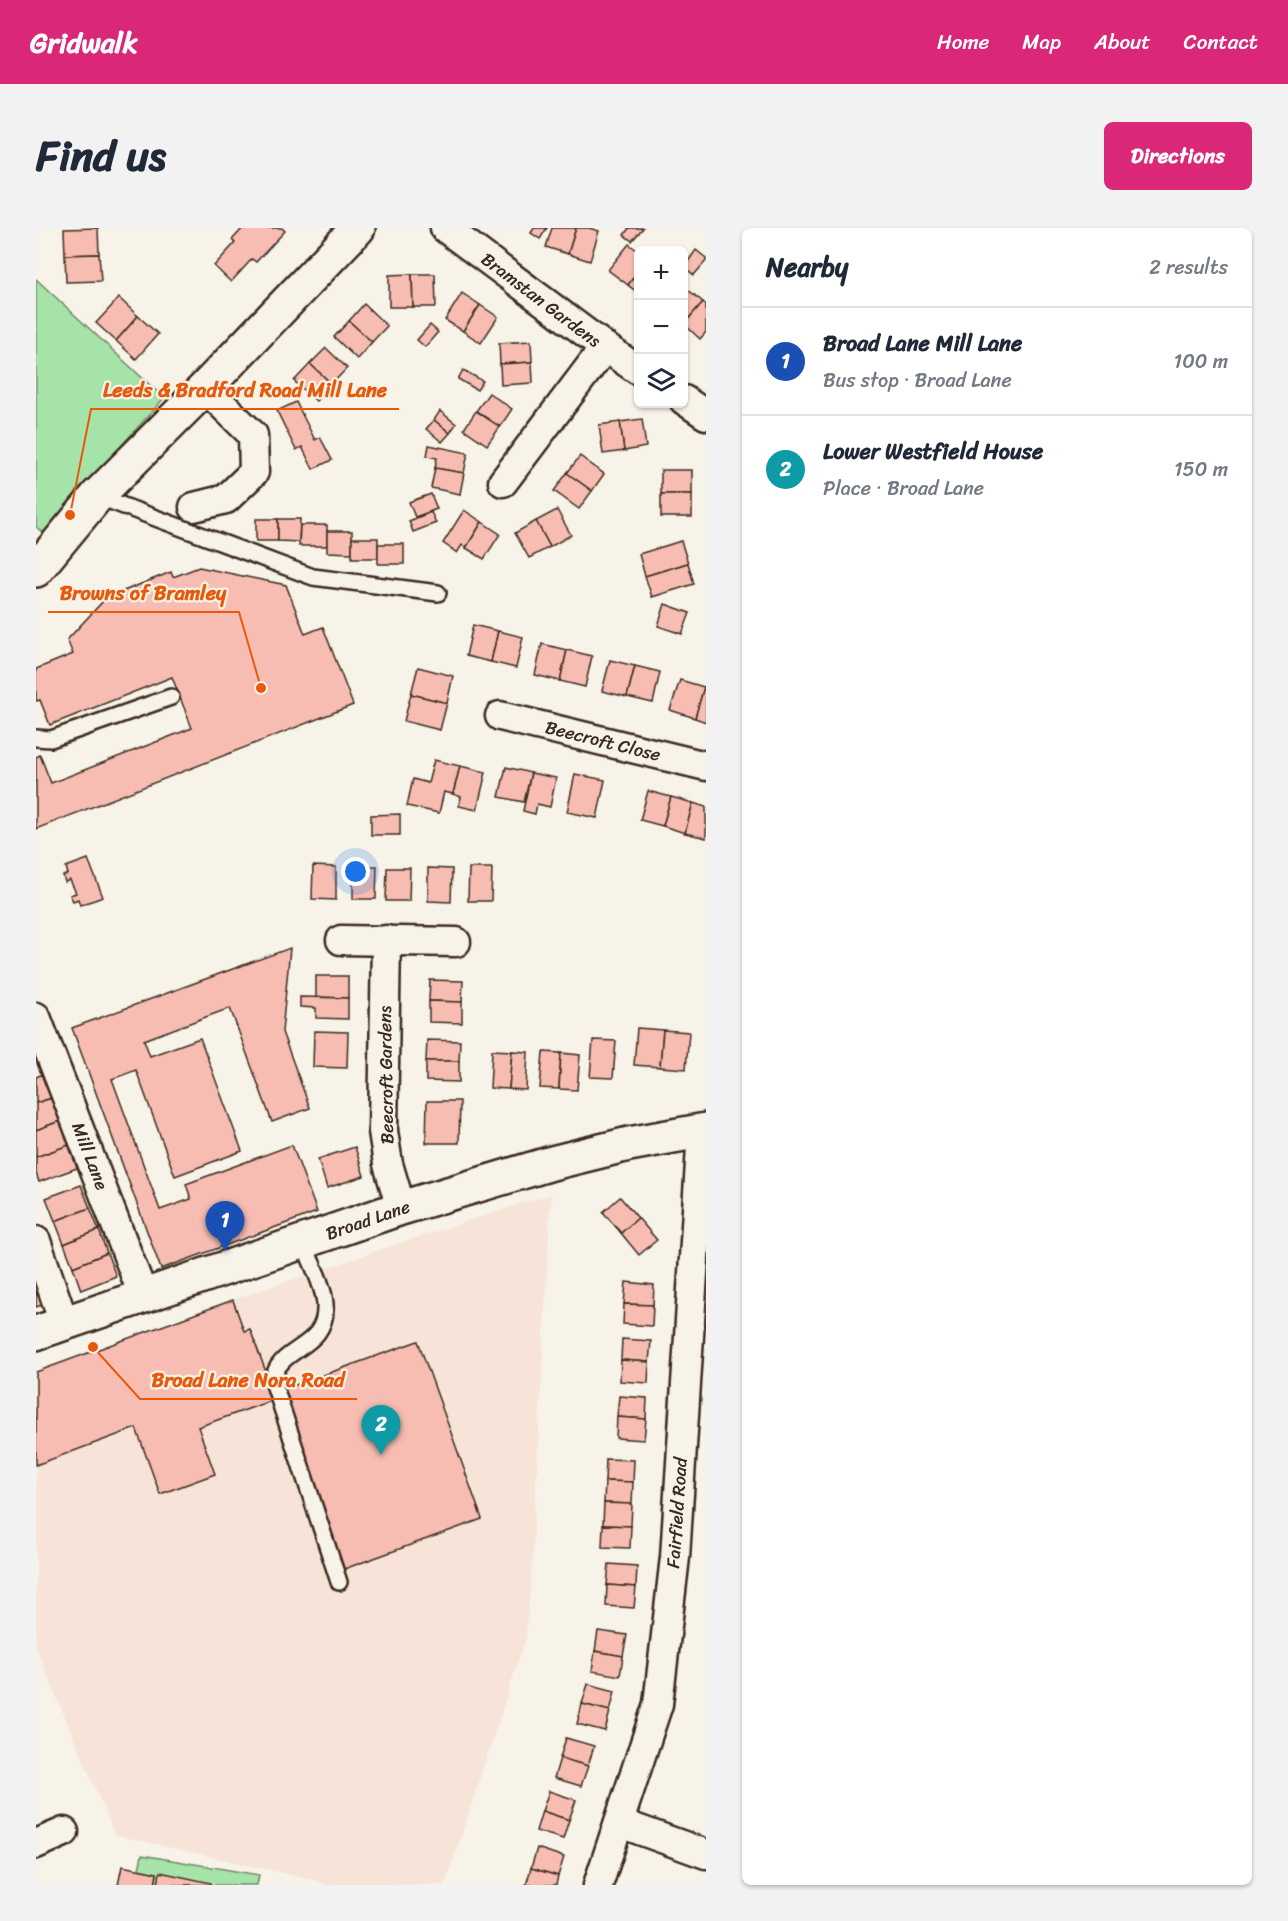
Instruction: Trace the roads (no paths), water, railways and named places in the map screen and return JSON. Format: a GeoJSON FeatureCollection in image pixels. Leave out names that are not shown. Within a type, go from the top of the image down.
{"type":"FeatureCollection","features":[{"type":"Feature","properties":{"kind":"street"},"geometry":{"type":"LineString","coordinates":[[36,570],[98,496],[358,228]]}},
{"type":"Feature","properties":{"kind":"street","name":"Bramstan Gardens"},"geometry":{"type":"LineString","coordinates":[[445,228],[634,367]]}},
{"type":"Feature","properties":{"kind":"street"},"geometry":{"type":"LineString","coordinates":[[503,482],[605,347]]}},
{"type":"Feature","properties":{"kind":"street"},"geometry":{"type":"LineString","coordinates":[[194,507],[226,499],[254,472],[253,435],[205,388]]}},
{"type":"Feature","properties":{"kind":"street"},"geometry":{"type":"LineString","coordinates":[[688,403],[706,415]]}},
{"type":"Feature","properties":{"kind":"street","name":"Beecroft Close"},"geometry":{"type":"LineString","coordinates":[[500,716],[706,766]]}},
{"type":"Feature","properties":{"kind":"street"},"geometry":{"type":"LineString","coordinates":[[341,940],[456,942]]}},
{"type":"Feature","properties":{"kind":"street","name":"Beecroft Gardens"},"geometry":{"type":"LineString","coordinates":[[386,940],[383,1131],[388,1164],[401,1208]]}},
{"type":"Feature","properties":{"kind":"street","name":"Mill Lane"},"geometry":{"type":"LineString","coordinates":[[36,1017],[143,1295]]}},
{"type":"Feature","properties":{"kind":"street","name":"Broad Lane"},"geometry":{"type":"LineString","coordinates":[[50,1328],[401,1208],[552,1163],[629,1144],[704,1130]]}},
{"type":"Feature","properties":{"kind":"street","name":"Fairfield Road"},"geometry":{"type":"LineString","coordinates":[[598,1885],[658,1704],[675,1557],[704,1130]]}},
{"type":"Feature","properties":{"kind":"street"},"geometry":{"type":"LineString","coordinates":[[36,1240],[50,1328]]}},
{"type":"Feature","properties":{"kind":"street"},"geometry":{"type":"LineString","coordinates":[[620,1823],[706,1854]]}},
{"type":"Feature","properties":{"kind":"street"},"geometry":{"type":"LineString","coordinates":[[36,1844],[64,1832]]}},
{"type":"Feature","properties":{"kind":"lane"},"geometry":{"type":"LineString","coordinates":[[98,496],[313,577],[438,594]]}},
{"type":"Feature","properties":{"kind":"lane"},"geometry":{"type":"LineString","coordinates":[[36,738],[51,738],[171,697]]}},
{"type":"Feature","properties":{"kind":"lane"},"geometry":{"type":"LineString","coordinates":[[303,1242],[326,1307],[321,1326],[311,1341],[283,1361],[277,1369],[274,1375],[275,1387],[339,1582]]}},
{"type":"Feature","properties":{"kind":"place","name":"Leeds & Bradford Road Mill Lane"},"geometry":{"type":"Point","coordinates":[70,515]}},
{"type":"Feature","properties":{"kind":"place","name":"Browns of Bramley"},"geometry":{"type":"Point","coordinates":[261,688]}},
{"type":"Feature","properties":{"kind":"place","name":"Broad Lane Mill Lane"},"geometry":{"type":"Point","coordinates":[225,1251]}},
{"type":"Feature","properties":{"kind":"place","name":"Broad Lane Nora Road"},"geometry":{"type":"Point","coordinates":[93,1347]}},
{"type":"Feature","properties":{"kind":"place","name":"Lower Westfield House"},"geometry":{"type":"Point","coordinates":[381,1455]}}]}
